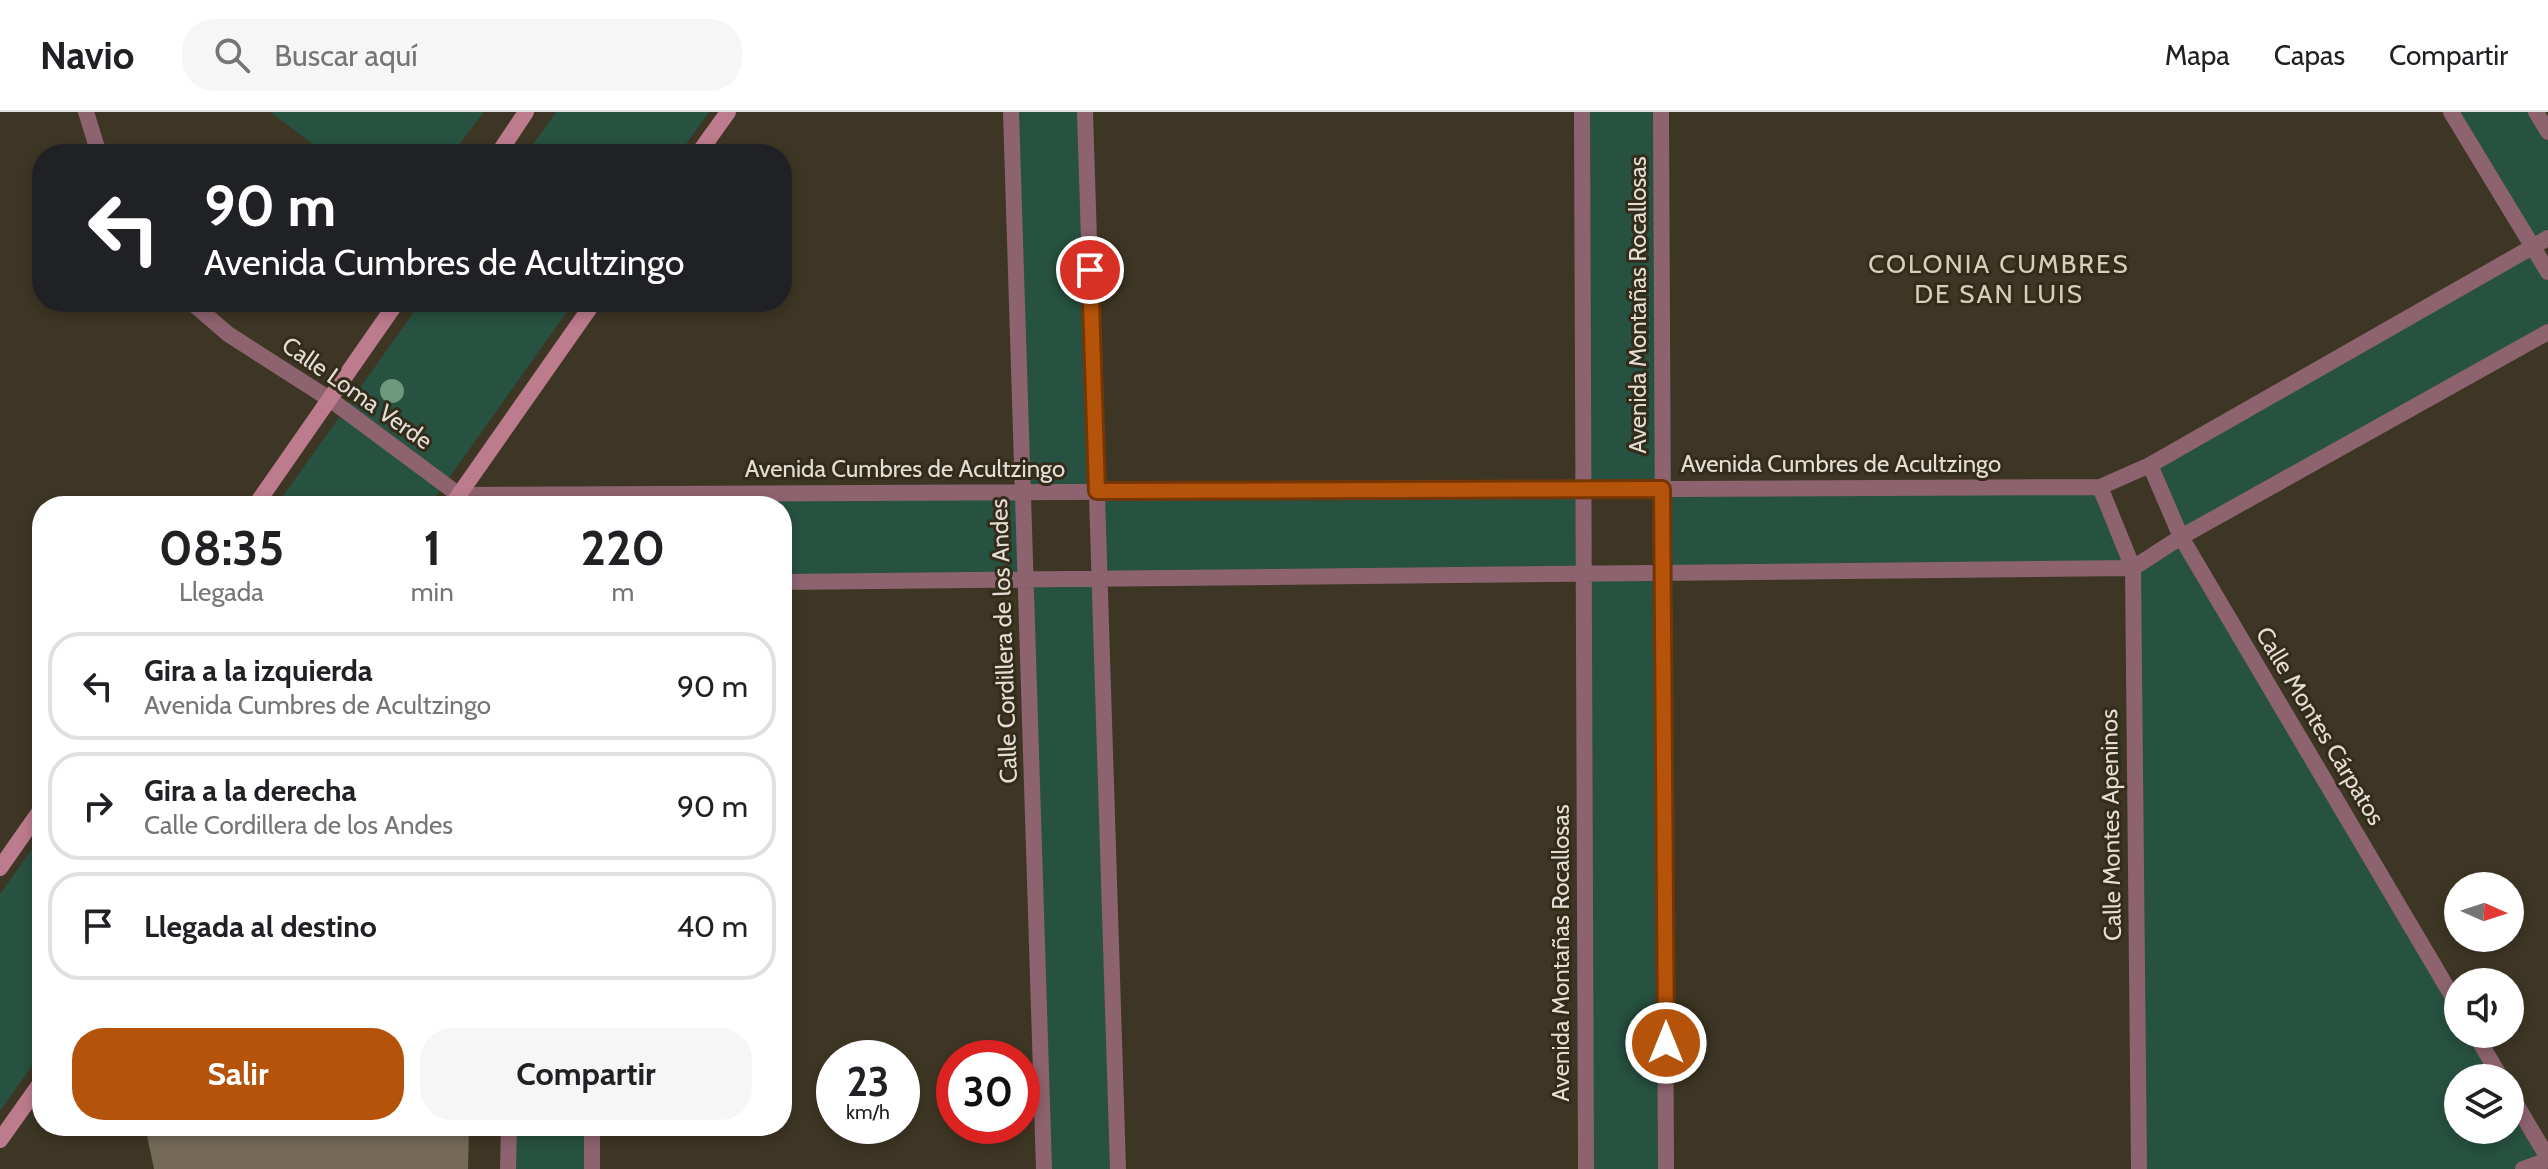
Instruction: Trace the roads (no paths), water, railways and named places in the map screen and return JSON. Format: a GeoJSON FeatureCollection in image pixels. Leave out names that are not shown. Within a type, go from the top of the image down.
{"type":"FeatureCollection","features":[{"type":"Feature","properties":{"kind":"main road"},"geometry":{"type":"LineString","coordinates":[[505,144],[526,112]]}},
{"type":"Feature","properties":{"kind":"main road"},"geometry":{"type":"LineString","coordinates":[[705,144],[728,112]]}},
{"type":"Feature","properties":{"kind":"main road"},"geometry":{"type":"LineString","coordinates":[[262,496],[390,312]]}},
{"type":"Feature","properties":{"kind":"main road"},"geometry":{"type":"LineString","coordinates":[[462,496],[587,312]]}},
{"type":"Feature","properties":{"kind":"main road"},"geometry":{"type":"LineString","coordinates":[[0,868],[32,822]]}},
{"type":"Feature","properties":{"kind":"main road"},"geometry":{"type":"LineString","coordinates":[[0,1140],[32,1095]]}},
{"type":"Feature","properties":{"kind":"street"},"geometry":{"type":"LineString","coordinates":[[86,112],[96,144]]}},
{"type":"Feature","properties":{"kind":"street","name":"Calle Cordillera de los Andes"},"geometry":{"type":"LineString","coordinates":[[1011,112],[1044,1169]]}},
{"type":"Feature","properties":{"kind":"street"},"geometry":{"type":"LineString","coordinates":[[1085,112],[1118,1169]]}},
{"type":"Feature","properties":{"kind":"street","name":"Avenida Montañas Rocallosas"},"geometry":{"type":"LineString","coordinates":[[1582,112],[1586,1169]]}},
{"type":"Feature","properties":{"kind":"street","name":"Avenida Montañas Rocallosas"},"geometry":{"type":"LineString","coordinates":[[1661,112],[1666,1169]]}},
{"type":"Feature","properties":{"kind":"street"},"geometry":{"type":"LineString","coordinates":[[2451,112],[2541,243],[2548,272]]}},
{"type":"Feature","properties":{"kind":"street"},"geometry":{"type":"LineString","coordinates":[[2536,112],[2548,132]]}},
{"type":"Feature","properties":{"kind":"street","name":"Avenida Cumbres de Acultzingo"},"geometry":{"type":"LineString","coordinates":[[792,496],[1097,491],[2100,487],[2150,465],[2541,243]]}},
{"type":"Feature","properties":{"kind":"street","name":"Calle Loma Verde"},"geometry":{"type":"LineString","coordinates":[[203,312],[228,334],[331,400],[451,496]]}},
{"type":"Feature","properties":{"kind":"street"},"geometry":{"type":"LineString","coordinates":[[792,582],[2133,568],[2181,537],[2548,332]]}},
{"type":"Feature","properties":{"kind":"street","name":"Calle Montes Cárpatos"},"geometry":{"type":"LineString","coordinates":[[2150,465],[2181,537],[2444,982]]}},
{"type":"Feature","properties":{"kind":"street","name":"Calle Montes Apeninos"},"geometry":{"type":"LineString","coordinates":[[2100,487],[2133,568],[2139,1169]]}},
{"type":"Feature","properties":{"kind":"street"},"geometry":{"type":"LineString","coordinates":[[2523,1169],[2548,1159],[2524,1118]]}},
{"type":"Feature","properties":{"kind":"street"},"geometry":{"type":"LineString","coordinates":[[508,1169],[509,1136]]}},
{"type":"Feature","properties":{"kind":"street"},"geometry":{"type":"LineString","coordinates":[[592,1136],[592,1169]]}},
{"type":"Feature","properties":{"kind":"district","name":"COLONIA CUMBRES DE SAN LUIS"},"geometry":{"type":"Point","coordinates":[1999,279]}}]}
